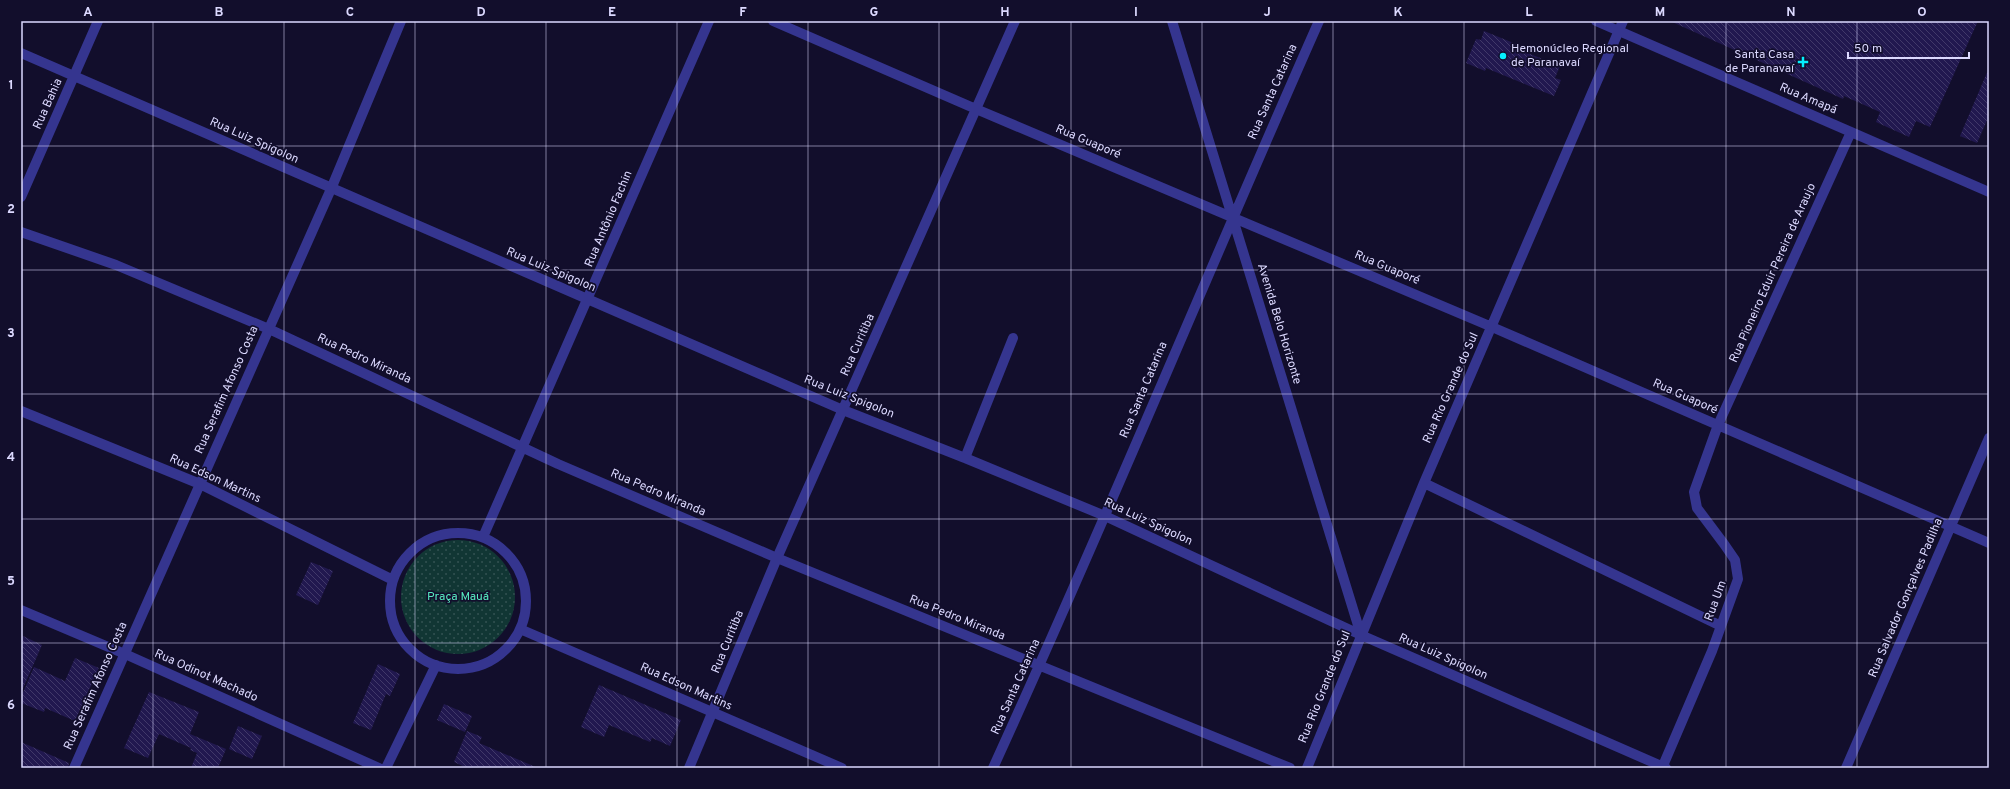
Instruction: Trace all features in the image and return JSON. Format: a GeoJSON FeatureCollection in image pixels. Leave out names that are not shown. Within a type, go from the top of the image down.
{"type":"FeatureCollection","features":[{"type":"Feature","properties":{"kind":"street","name":"Rua Bahia"},"geometry":{"type":"LineString","coordinates":[[21,197],[98,21]]}},
{"type":"Feature","properties":{"kind":"street","name":"Rua Serafim Afonso Costa"},"geometry":{"type":"LineString","coordinates":[[74,768],[331,189],[401,21]]}},
{"type":"Feature","properties":{"kind":"street","name":"Rua Antônio Fachin"},"geometry":{"type":"LineString","coordinates":[[483,537],[521,447],[588,300],[709,21]]}},
{"type":"Feature","properties":{"kind":"street","name":"Rua Guaporé"},"geometry":{"type":"LineString","coordinates":[[773,21],[976,109],[1492,327],[1989,543]]}},
{"type":"Feature","properties":{"kind":"street","name":"Rua Curitiba"},"geometry":{"type":"LineString","coordinates":[[689,768],[713,714],[777,558],[844,410],[1015,21]]}},
{"type":"Feature","properties":{"kind":"street","name":"Avenida Belo Horizonte"},"geometry":{"type":"LineString","coordinates":[[1172,21],[1360,635]]}},
{"type":"Feature","properties":{"kind":"street","name":"Rua Santa Catarina"},"geometry":{"type":"LineString","coordinates":[[993,768],[1040,666],[1232,217],[1319,21]]}},
{"type":"Feature","properties":{"kind":"street","name":"Rua Amapá"},"geometry":{"type":"LineString","coordinates":[[1596,21],[1989,192]]}},
{"type":"Feature","properties":{"kind":"street","name":"Rua Rio Grande do Sul"},"geometry":{"type":"LineString","coordinates":[[1307,768],[1360,635],[1424,483],[1623,21]]}},
{"type":"Feature","properties":{"kind":"street","name":"Rua Luiz Spigolon"},"geometry":{"type":"LineString","coordinates":[[21,54],[844,410],[965,458],[1104,516],[1360,635],[1663,768]]}},
{"type":"Feature","properties":{"kind":"street","name":"Rua Pioneiro Eduir Pereira de Araujo"},"geometry":{"type":"LineString","coordinates":[[1718,425],[1851,132]]}},
{"type":"Feature","properties":{"kind":"street","name":"Rua Pedro Miranda"},"geometry":{"type":"LineString","coordinates":[[21,232],[116,265],[269,329],[521,447],[777,558],[1290,768]]}},
{"type":"Feature","properties":{"kind":"street"},"geometry":{"type":"LineString","coordinates":[[965,458],[1013,338]]}},
{"type":"Feature","properties":{"kind":"street","name":"Rua Edson Martins"},"geometry":{"type":"LineString","coordinates":[[21,411],[200,484],[393,580]]}},
{"type":"Feature","properties":{"kind":"street","name":"Rua Um"},"geometry":{"type":"LineString","coordinates":[[1663,768],[1712,651],[1738,580],[1735,560],[1697,508],[1694,492],[1718,425]]}},
{"type":"Feature","properties":{"kind":"street","name":"Rua Salvador Gonçalves Padilha"},"geometry":{"type":"LineString","coordinates":[[1846,768],[1989,438]]}},
{"type":"Feature","properties":{"kind":"street"},"geometry":{"type":"LineString","coordinates":[[1424,483],[1721,626]]}},
{"type":"Feature","properties":{"kind":"street"},"geometry":{"type":"LineString","coordinates":[[461,533],[483,537],[499,546],[508,555],[521,575],[526,593],[520,629],[509,645],[494,659],[475,666],[456,669],[436,665],[420,658],[407,646],[397,632],[391,615],[390,597],[393,580],[403,560],[419,545],[439,536],[461,533]]}},
{"type":"Feature","properties":{"kind":"street","name":"Rua Odinot Machado"},"geometry":{"type":"LineString","coordinates":[[21,610],[125,654],[379,768]]}},
{"type":"Feature","properties":{"kind":"street","name":"Rua Edson Martins"},"geometry":{"type":"LineString","coordinates":[[520,629],[713,714],[842,768]]}},
{"type":"Feature","properties":{"kind":"street"},"geometry":{"type":"LineString","coordinates":[[386,768],[436,665]]}},
{"type":"Feature","properties":{"kind":"green space","name":"Praça Mauá"},"geometry":{"type":"Polygon","coordinates":[[[458,540],[480,544],[498,557],[511,575],[515,597],[511,619],[498,637],[480,650],[458,654],[436,650],[418,637],[405,619],[401,597],[405,575],[418,557],[436,544],[458,540]]]}},
{"type":"Feature","properties":{"kind":"building"},"geometry":{"type":"Polygon","coordinates":[[[1670,21],[1978,21],[1930,127],[1916,121],[1909,137],[1876,122],[1880,112],[1844,96],[1843,99],[1670,21]]]}},
{"type":"Feature","properties":{"kind":"building","name":"Hemonúcleo Regional de Paranavaí"},"geometry":{"type":"Polygon","coordinates":[[[1484,31],[1521,46],[1520,50],[1560,66],[1555,78],[1561,80],[1554,96],[1486,68],[1485,71],[1466,63],[1476,39],[1481,40],[1484,31]]]}},
{"type":"Feature","properties":{"kind":"building"},"geometry":{"type":"Polygon","coordinates":[[[1989,68],[1989,116],[1977,143],[1960,136],[1989,68]]]}},
{"type":"Feature","properties":{"kind":"building"},"geometry":{"type":"Polygon","coordinates":[[[311,562],[333,571],[318,605],[296,595],[311,562]]]}},
{"type":"Feature","properties":{"kind":"building"},"geometry":{"type":"Polygon","coordinates":[[[21,635],[42,645],[21,693],[21,635]]]}},
{"type":"Feature","properties":{"kind":"building"},"geometry":{"type":"Polygon","coordinates":[[[75,658],[99,668],[75,721],[45,708],[44,712],[21,703],[21,697],[34,667],[65,681],[75,658]]]}},
{"type":"Feature","properties":{"kind":"building"},"geometry":{"type":"Polygon","coordinates":[[[378,664],[400,674],[390,696],[386,694],[371,730],[353,723],[378,664]]]}},
{"type":"Feature","properties":{"kind":"building"},"geometry":{"type":"Polygon","coordinates":[[[599,685],[681,720],[670,746],[652,738],[650,742],[609,725],[604,737],[581,727],[599,685]]]}},
{"type":"Feature","properties":{"kind":"building"},"geometry":{"type":"Polygon","coordinates":[[[149,692],[199,712],[190,734],[226,749],[218,768],[191,768],[197,753],[190,750],[191,748],[159,734],[148,758],[124,748],[149,692]]]}},
{"type":"Feature","properties":{"kind":"building"},"geometry":{"type":"Polygon","coordinates":[[[444,704],[472,716],[465,732],[437,720],[444,704]]]}},
{"type":"Feature","properties":{"kind":"building"},"geometry":{"type":"Polygon","coordinates":[[[238,726],[262,736],[252,759],[229,749],[238,726]]]}},
{"type":"Feature","properties":{"kind":"building"},"geometry":{"type":"Polygon","coordinates":[[[467,731],[482,737],[479,743],[538,768],[467,768],[454,762],[467,731]]]}},
{"type":"Feature","properties":{"kind":"building"},"geometry":{"type":"Polygon","coordinates":[[[21,742],[69,763],[68,768],[21,768],[21,742]]]}},
{"type":"Feature","properties":{"kind":"place","name":"Hemonúcleo Regional de Paranavaí"},"geometry":{"type":"Point","coordinates":[1503,56]}},
{"type":"Feature","properties":{"kind":"place","name":"Santa Casa de Paranavaí"},"geometry":{"type":"Point","coordinates":[1803,62]}}]}
